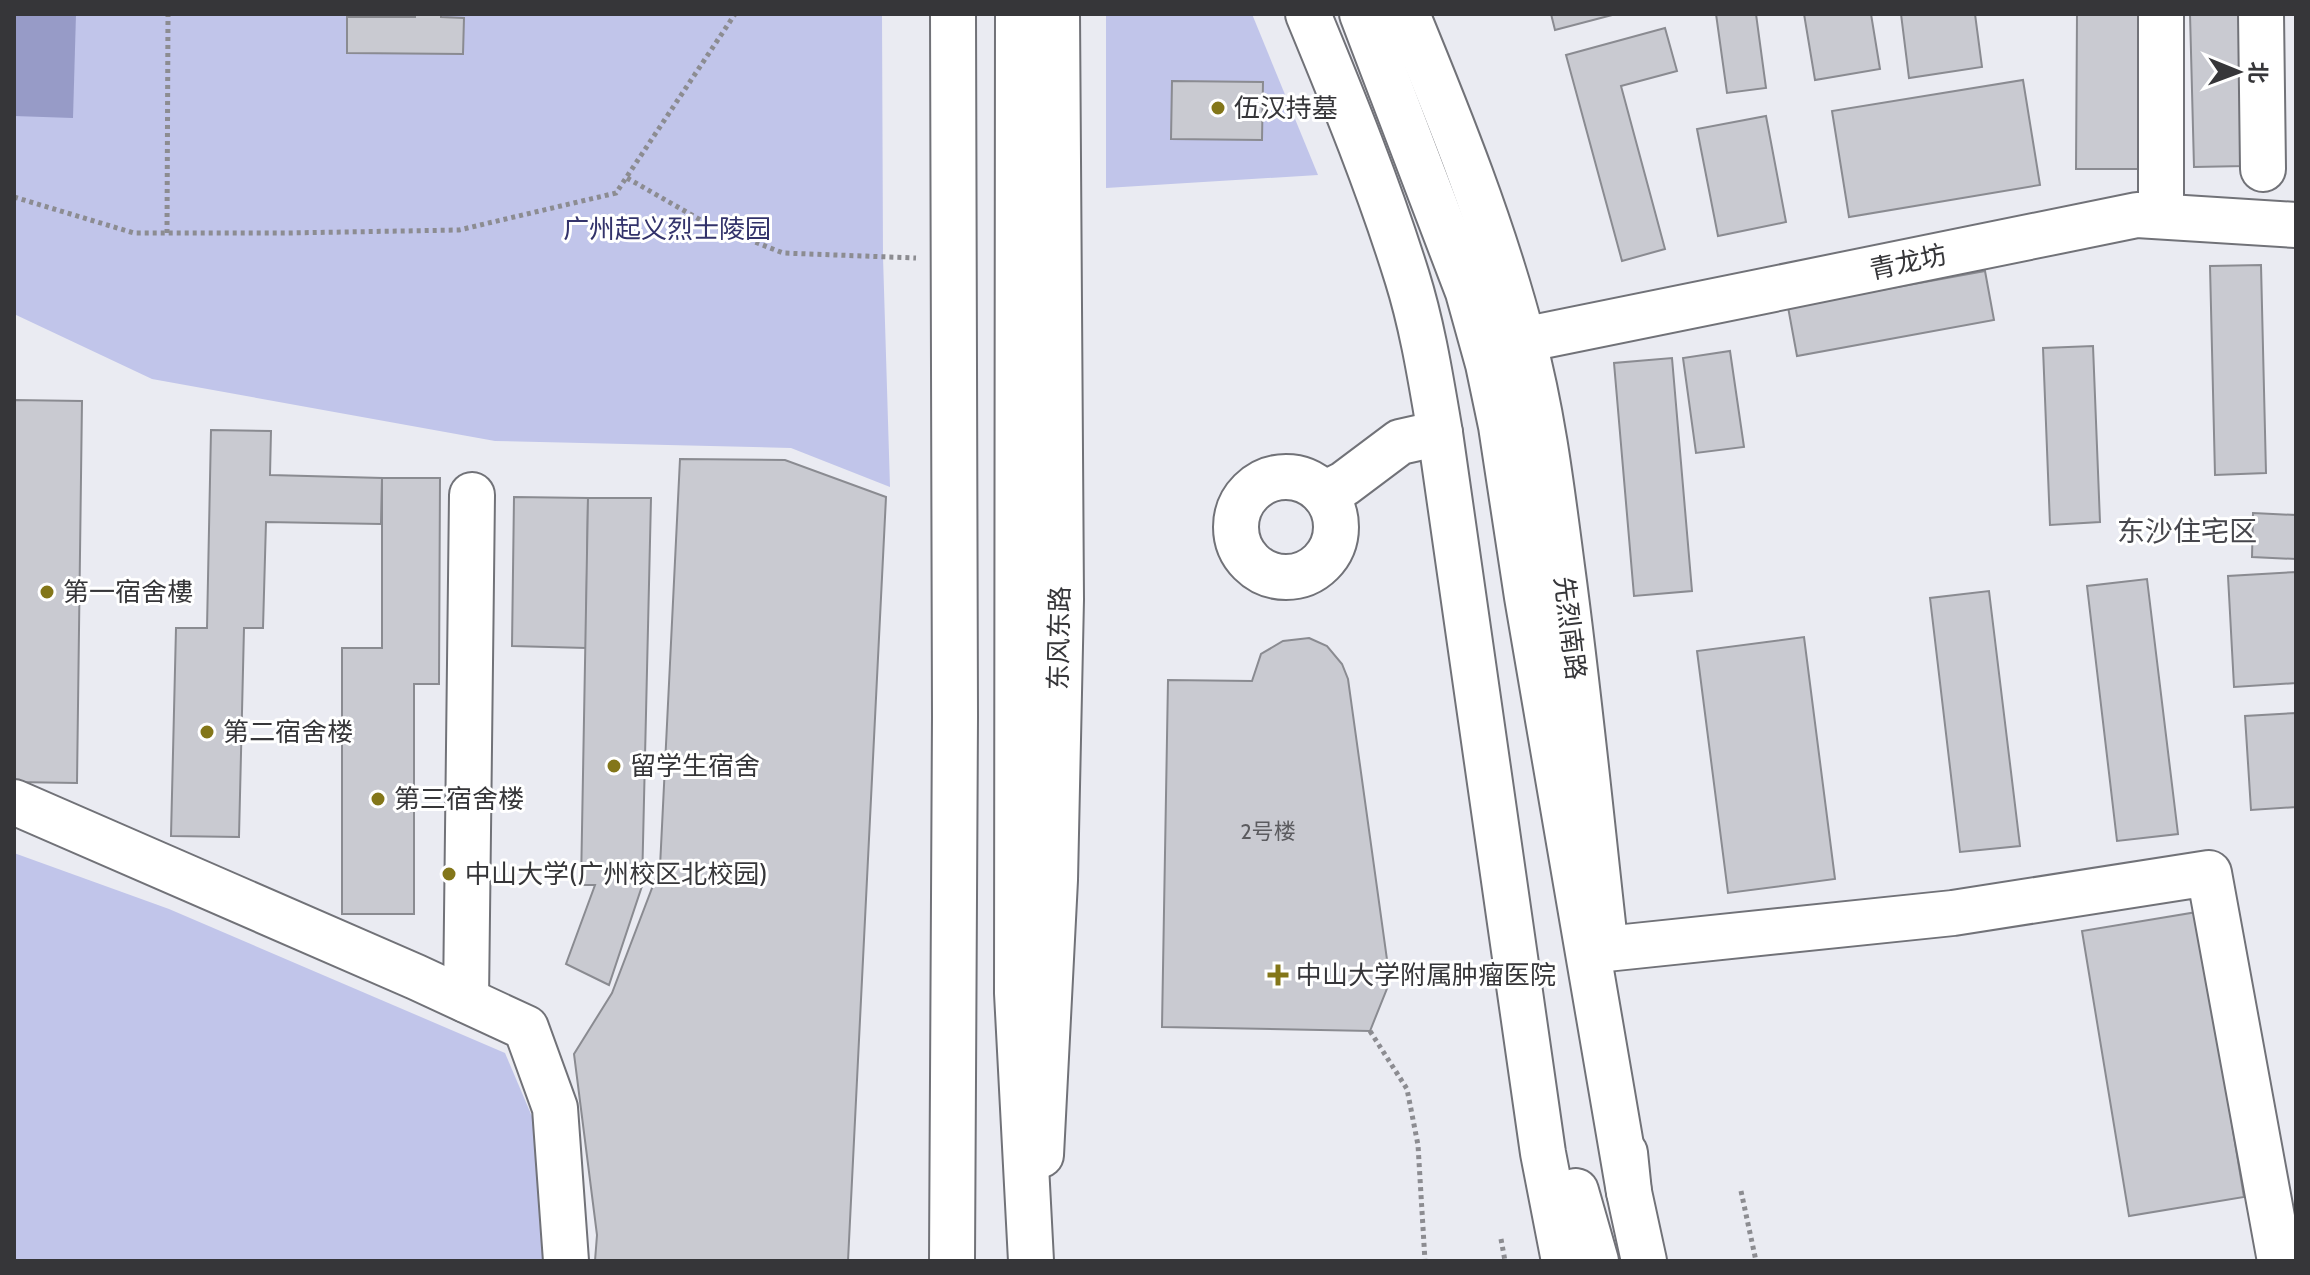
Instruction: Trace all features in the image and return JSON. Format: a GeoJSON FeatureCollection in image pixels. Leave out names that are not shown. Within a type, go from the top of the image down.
{"type":"FeatureCollection","features":[{"type":"Feature","properties":{"kind":"main road"},"geometry":{"type":"LineString","coordinates":[[952,1261],[955,717],[953,14]]}},
{"type":"Feature","properties":{"kind":"main road"},"geometry":{"type":"LineString","coordinates":[[1018,14],[1017,993],[1033,1261]]}},
{"type":"Feature","properties":{"kind":"main road","name":"东风东路"},"geometry":{"type":"LineString","coordinates":[[1033,1261],[1055,880],[1061,599],[1057,14]]}},
{"type":"Feature","properties":{"kind":"main road"},"geometry":{"type":"LineString","coordinates":[[1308,14],[1361,142],[1408,279],[1427,356],[1543,1153],[1564,1261]]}},
{"type":"Feature","properties":{"kind":"main road"},"geometry":{"type":"LineString","coordinates":[[1362,14],[1468,292],[1488,364],[1501,426],[1629,1192]]}},
{"type":"Feature","properties":{"kind":"main road","name":"先烈南路"},"geometry":{"type":"LineString","coordinates":[[1407,14],[1451,118],[1501,266],[1523,340],[1540,417],[1574,653],[1629,1192],[1644,1261]]}},
{"type":"Feature","properties":{"kind":"main road"},"geometry":{"type":"LineString","coordinates":[[2161,14],[2161,216]]}},
{"type":"Feature","properties":{"kind":"main road"},"geometry":{"type":"LineString","coordinates":[[2261,14],[2263,169]]}},
{"type":"Feature","properties":{"kind":"main road","name":"青龙坊"},"geometry":{"type":"LineString","coordinates":[[1523,340],[2137,215],[2296,225]]}},
{"type":"Feature","properties":{"kind":"main road"},"geometry":{"type":"LineString","coordinates":[[1324,494],[1344,484],[1400,442],[1440,433]]}},
{"type":"Feature","properties":{"kind":"main road"},"geometry":{"type":"LineString","coordinates":[[466,1000],[472,495]]}},
{"type":"Feature","properties":{"kind":"main road"},"geometry":{"type":"LineString","coordinates":[[14,802],[526,1028],[555,1108],[566,1261]]}},
{"type":"Feature","properties":{"kind":"main road"},"geometry":{"type":"LineString","coordinates":[[1606,949],[1953,913],[2209,873],[2280,1261]]}},
{"type":"Feature","properties":{"kind":"main road"},"geometry":{"type":"LineString","coordinates":[[1520,997],[1596,1261]]}},
{"type":"Feature","properties":{"kind":"path"},"geometry":{"type":"LineString","coordinates":[[167,233],[168,14]]}},
{"type":"Feature","properties":{"kind":"path"},"geometry":{"type":"LineString","coordinates":[[14,197],[134,233],[167,233],[459,230],[616,193],[735,14]]}},
{"type":"Feature","properties":{"kind":"path"},"geometry":{"type":"LineString","coordinates":[[627,178],[704,222],[783,253],[923,259]]}},
{"type":"Feature","properties":{"kind":"path"},"geometry":{"type":"LineString","coordinates":[[1370,1031],[1407,1089],[1418,1145],[1425,1261]]}},
{"type":"Feature","properties":{"kind":"path"},"geometry":{"type":"LineString","coordinates":[[1741,1191],[1756,1261]]}},
{"type":"Feature","properties":{"kind":"path"},"geometry":{"type":"LineString","coordinates":[[1501,1239],[1505,1261]]}},
{"type":"Feature","properties":{"kind":"green space","name":"广州起义烈士陵园"},"geometry":{"type":"Polygon","coordinates":[[[14,14],[882,14],[883,257],[890,487],[791,448],[495,441],[152,379],[14,314],[14,14]]]}},
{"type":"Feature","properties":{"kind":"green space"},"geometry":{"type":"Polygon","coordinates":[[[1106,14],[1252,14],[1318,175],[1106,188],[1106,14]]]}},
{"type":"Feature","properties":{"kind":"green space"},"geometry":{"type":"Polygon","coordinates":[[[14,853],[169,909],[505,1053],[539,1133],[545,1261],[14,1261],[14,853]]]}},
{"type":"Feature","properties":{"kind":"shaded area"},"geometry":{"type":"Polygon","coordinates":[[[14,14],[76,14],[73,118],[14,116],[14,14]]]}},
{"type":"Feature","properties":{"kind":"building"},"geometry":{"type":"Polygon","coordinates":[[[415,14],[464,18],[463,54],[347,53],[347,17],[415,17],[415,14]]]}},
{"type":"Feature","properties":{"kind":"building"},"geometry":{"type":"Polygon","coordinates":[[[1551,14],[1616,14],[1555,30],[1551,14]]]}},
{"type":"Feature","properties":{"kind":"building"},"geometry":{"type":"Polygon","coordinates":[[[1716,14],[1756,14],[1766,88],[1727,93],[1716,14]]]}},
{"type":"Feature","properties":{"kind":"building"},"geometry":{"type":"Polygon","coordinates":[[[1804,14],[1871,14],[1880,69],[1815,80],[1804,14]]]}},
{"type":"Feature","properties":{"kind":"building"},"geometry":{"type":"Polygon","coordinates":[[[1901,14],[1975,14],[1982,67],[1909,78],[1901,14]]]}},
{"type":"Feature","properties":{"kind":"building"},"geometry":{"type":"Polygon","coordinates":[[[2077,14],[2151,14],[2150,169],[2076,169],[2077,14]]]}},
{"type":"Feature","properties":{"kind":"building"},"geometry":{"type":"Polygon","coordinates":[[[2190,14],[2241,14],[2245,166],[2194,167],[2190,14]]]}},
{"type":"Feature","properties":{"kind":"building"},"geometry":{"type":"Polygon","coordinates":[[[1665,28],[1677,71],[1621,86],[1665,249],[1622,261],[1566,55],[1665,28]]]}},
{"type":"Feature","properties":{"kind":"building"},"geometry":{"type":"Polygon","coordinates":[[[2023,80],[2040,185],[1849,217],[1832,111],[2023,80]]]}},
{"type":"Feature","properties":{"kind":"building","name":"伍汉持墓"},"geometry":{"type":"Polygon","coordinates":[[[1172,81],[1263,82],[1262,140],[1171,139],[1172,81]]]}},
{"type":"Feature","properties":{"kind":"building"},"geometry":{"type":"Polygon","coordinates":[[[1766,116],[1786,222],[1718,236],[1697,129],[1766,116]]]}},
{"type":"Feature","properties":{"kind":"building"},"geometry":{"type":"Polygon","coordinates":[[[2261,265],[2266,473],[2215,475],[2210,266],[2261,265]]]}},
{"type":"Feature","properties":{"kind":"building"},"geometry":{"type":"Polygon","coordinates":[[[1985,271],[1994,320],[1797,356],[1788,307],[1985,271]]]}},
{"type":"Feature","properties":{"kind":"building"},"geometry":{"type":"Polygon","coordinates":[[[2093,346],[2100,522],[2050,525],[2043,348],[2093,346]]]}},
{"type":"Feature","properties":{"kind":"building"},"geometry":{"type":"Polygon","coordinates":[[[1730,351],[1744,447],[1696,453],[1683,358],[1730,351]]]}},
{"type":"Feature","properties":{"kind":"building"},"geometry":{"type":"Polygon","coordinates":[[[1672,358],[1692,591],[1634,596],[1614,363],[1672,358]]]}},
{"type":"Feature","properties":{"kind":"building","name":"第一宿舍樓"},"geometry":{"type":"Polygon","coordinates":[[[14,400],[82,401],[77,783],[14,782],[14,400]]]}},
{"type":"Feature","properties":{"kind":"building","name":"第二宿舍楼"},"geometry":{"type":"Polygon","coordinates":[[[211,430],[271,431],[270,475],[382,478],[381,524],[266,522],[263,628],[244,628],[239,837],[171,836],[176,628],[207,628],[211,430]]]}},
{"type":"Feature","properties":{"kind":"building"},"geometry":{"type":"Polygon","coordinates":[[[680,459],[785,460],[886,497],[848,1261],[595,1261],[597,1235],[574,1054],[612,993],[660,867],[680,459]]]}},
{"type":"Feature","properties":{"kind":"building","name":"第三宿舍楼"},"geometry":{"type":"Polygon","coordinates":[[[382,478],[440,478],[439,684],[414,684],[414,914],[342,914],[342,648],[382,648],[382,478]]]}},
{"type":"Feature","properties":{"kind":"building"},"geometry":{"type":"Polygon","coordinates":[[[514,497],[588,498],[586,648],[512,646],[514,497]]]}},
{"type":"Feature","properties":{"kind":"building","name":"留学生宿舍"},"geometry":{"type":"Polygon","coordinates":[[[588,498],[651,498],[642,886],[609,985],[566,964],[595,885],[581,885],[588,498]]]}},
{"type":"Feature","properties":{"kind":"building"},"geometry":{"type":"Polygon","coordinates":[[[2253,513],[2296,515],[2296,559],[2252,557],[2253,513]]]}},
{"type":"Feature","properties":{"kind":"building"},"geometry":{"type":"Polygon","coordinates":[[[2296,572],[2296,683],[2234,687],[2228,576],[2296,572]]]}},
{"type":"Feature","properties":{"kind":"building"},"geometry":{"type":"Polygon","coordinates":[[[2147,579],[2178,834],[2117,841],[2087,586],[2147,579]]]}},
{"type":"Feature","properties":{"kind":"building"},"geometry":{"type":"Polygon","coordinates":[[[1989,591],[2020,846],[1960,852],[1930,598],[1989,591]]]}},
{"type":"Feature","properties":{"kind":"building"},"geometry":{"type":"Polygon","coordinates":[[[1804,637],[1835,879],[1728,893],[1697,651],[1804,637]]]}},
{"type":"Feature","properties":{"kind":"building"},"geometry":{"type":"Polygon","coordinates":[[[1309,638],[1327,646],[1342,664],[1348,679],[1390,981],[1370,1031],[1162,1027],[1168,680],[1252,681],[1261,654],[1283,641],[1309,638]]]}},
{"type":"Feature","properties":{"kind":"building"},"geometry":{"type":"Polygon","coordinates":[[[2296,713],[2296,807],[2251,810],[2245,716],[2296,713]]]}},
{"type":"Feature","properties":{"kind":"building"},"geometry":{"type":"Polygon","coordinates":[[[2197,912],[2244,1197],[2129,1216],[2082,931],[2197,912]]]}},
{"type":"Feature","properties":{"kind":"place","name":"伍汉持墓"},"geometry":{"type":"Point","coordinates":[1218,108]}},
{"type":"Feature","properties":{"kind":"place","name":"第一宿舍樓"},"geometry":{"type":"Point","coordinates":[47,592]}},
{"type":"Feature","properties":{"kind":"place","name":"第二宿舍楼"},"geometry":{"type":"Point","coordinates":[207,732]}},
{"type":"Feature","properties":{"kind":"place","name":"留学生宿舍"},"geometry":{"type":"Point","coordinates":[614,766]}},
{"type":"Feature","properties":{"kind":"place","name":"第三宿舍楼"},"geometry":{"type":"Point","coordinates":[378,799]}},
{"type":"Feature","properties":{"kind":"place","name":"中山大学(广州校区北校园)"},"geometry":{"type":"Point","coordinates":[449,874]}},
{"type":"Feature","properties":{"kind":"place","name":"中山大学附属肿瘤医院"},"geometry":{"type":"Point","coordinates":[1278,975]}},
{"type":"Feature","properties":{"kind":"district","name":"东沙住宅区"},"geometry":{"type":"Point","coordinates":[2187,531]}}]}
